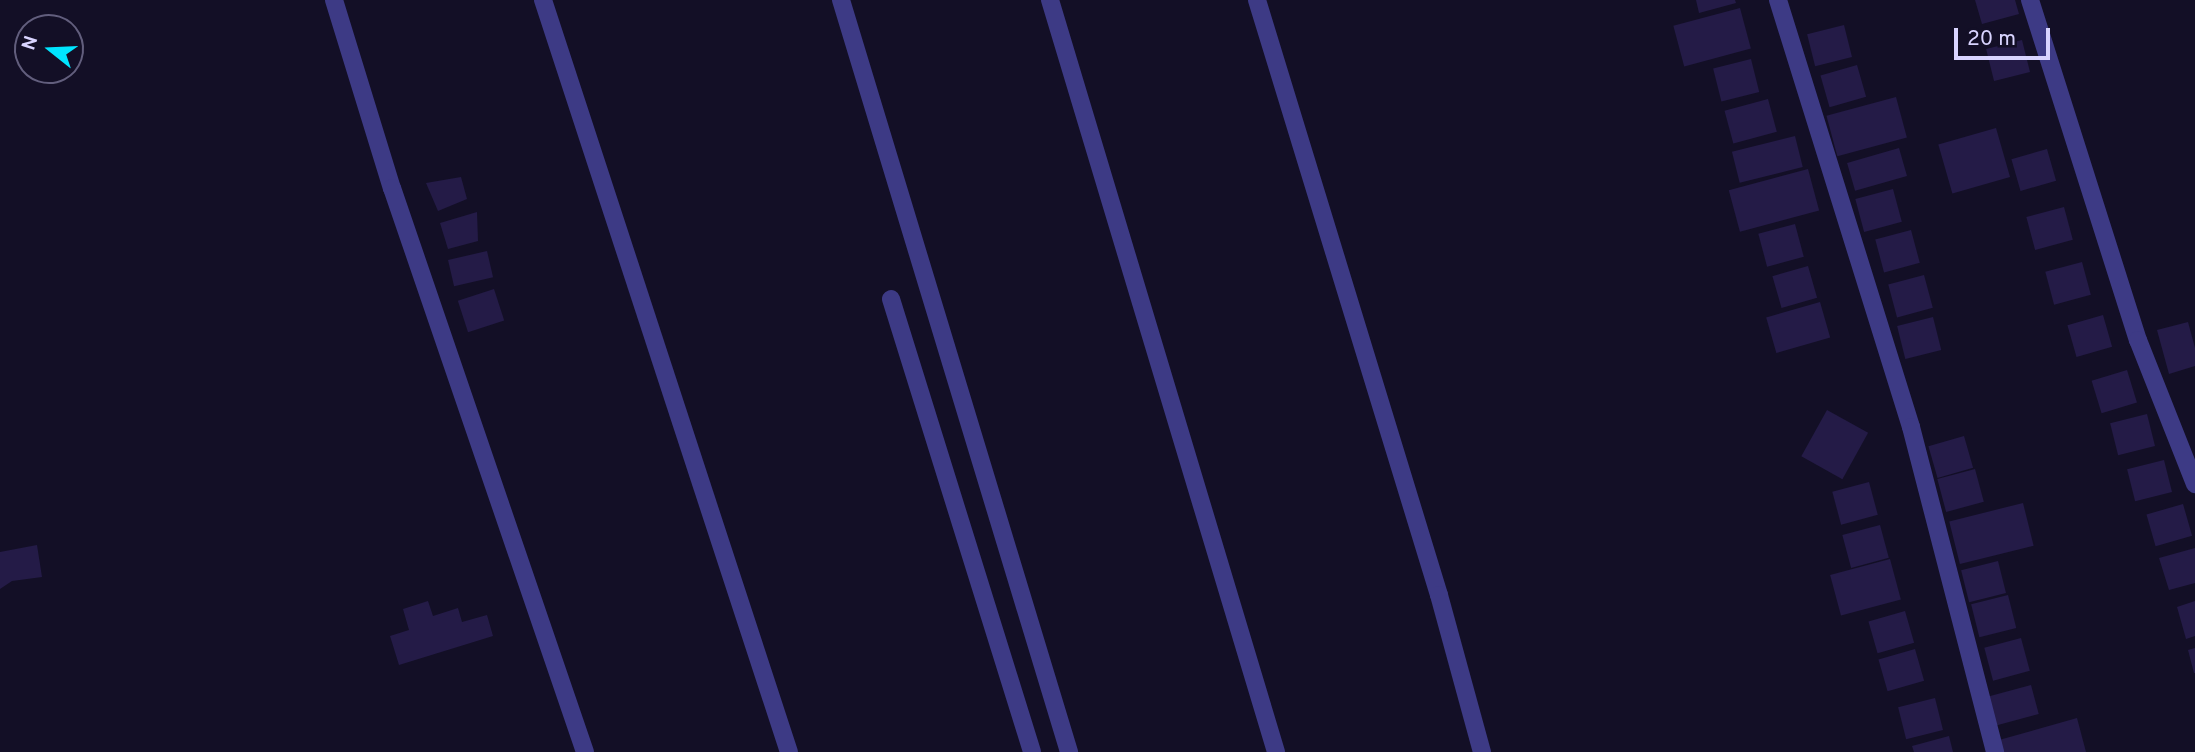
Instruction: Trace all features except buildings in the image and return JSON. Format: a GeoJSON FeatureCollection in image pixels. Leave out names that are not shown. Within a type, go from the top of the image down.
{"type":"FeatureCollection","features":[{"type":"Feature","properties":{"kind":"street"},"geometry":{"type":"LineString","coordinates":[[334,0],[392,188],[585,752]]}},
{"type":"Feature","properties":{"kind":"street"},"geometry":{"type":"LineString","coordinates":[[543,0],[789,752]]}},
{"type":"Feature","properties":{"kind":"street"},"geometry":{"type":"LineString","coordinates":[[841,0],[1069,752]]}},
{"type":"Feature","properties":{"kind":"street"},"geometry":{"type":"LineString","coordinates":[[1050,0],[1276,752]]}},
{"type":"Feature","properties":{"kind":"street"},"geometry":{"type":"LineString","coordinates":[[1257,0],[1439,595],[1482,752]]}},
{"type":"Feature","properties":{"kind":"street"},"geometry":{"type":"LineString","coordinates":[[1778,0],[1911,427],[1995,752]]}},
{"type":"Feature","properties":{"kind":"street"},"geometry":{"type":"LineString","coordinates":[[2030,0],[2138,340],[2195,484]]}},
{"type":"Feature","properties":{"kind":"street"},"geometry":{"type":"LineString","coordinates":[[891,299],[1032,752]]}}]}
